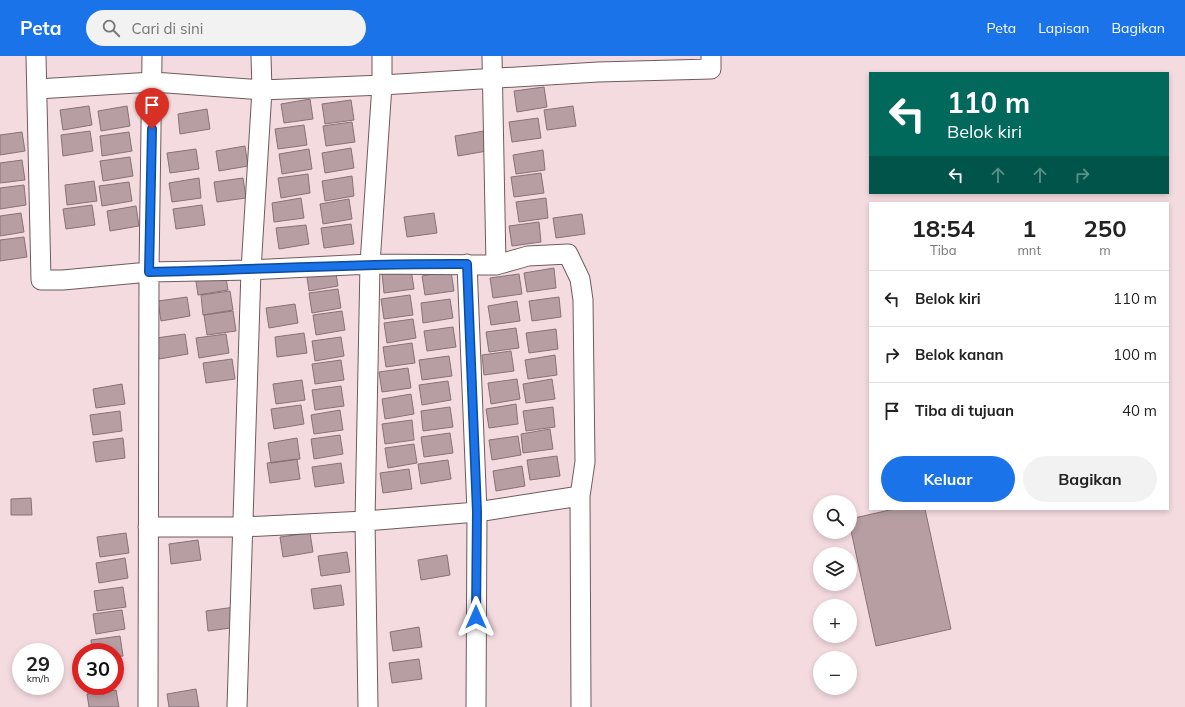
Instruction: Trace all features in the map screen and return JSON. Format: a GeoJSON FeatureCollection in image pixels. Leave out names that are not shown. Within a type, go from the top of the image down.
{"type":"FeatureCollection","features":[{"type":"Feature","properties":{"kind":"street"},"geometry":{"type":"LineString","coordinates":[[36,56],[41,280],[63,280],[149,272],[251,270],[370,264],[496,265],[528,256],[568,254],[580,279],[583,300],[585,462],[580,496],[581,707]]}},
{"type":"Feature","properties":{"kind":"street"},"geometry":{"type":"LineString","coordinates":[[148,707],[149,272],[153,82],[152,56]]}},
{"type":"Feature","properties":{"kind":"street"},"geometry":{"type":"LineString","coordinates":[[237,707],[251,270],[262,90],[261,56]]}},
{"type":"Feature","properties":{"kind":"street"},"geometry":{"type":"LineString","coordinates":[[368,707],[365,521],[370,264],[382,85],[382,56]]}},
{"type":"Feature","properties":{"kind":"street"},"geometry":{"type":"LineString","coordinates":[[492,56],[496,265]]}},
{"type":"Feature","properties":{"kind":"street"},"geometry":{"type":"LineString","coordinates":[[37,89],[153,82],[262,90],[382,85],[493,77],[598,64],[711,69],[711,56]]}},
{"type":"Feature","properties":{"kind":"street"},"geometry":{"type":"LineString","coordinates":[[467,264],[477,512],[476,707]]}},
{"type":"Feature","properties":{"kind":"street"},"geometry":{"type":"LineString","coordinates":[[148,527],[242,527],[365,521],[477,512],[580,496]]}},
{"type":"Feature","properties":{"kind":"building"},"geometry":{"type":"Polygon","coordinates":[[[544,87],[547,107],[517,112],[514,91],[544,87]]]}},
{"type":"Feature","properties":{"kind":"building"},"geometry":{"type":"Polygon","coordinates":[[[310,99],[313,119],[284,123],[281,104],[310,99]]]}},
{"type":"Feature","properties":{"kind":"building"},"geometry":{"type":"Polygon","coordinates":[[[351,100],[354,120],[325,124],[322,104],[351,100]]]}},
{"type":"Feature","properties":{"kind":"building"},"geometry":{"type":"Polygon","coordinates":[[[89,106],[92,125],[63,130],[60,110],[89,106]]]}},
{"type":"Feature","properties":{"kind":"building"},"geometry":{"type":"Polygon","coordinates":[[[127,106],[130,126],[101,131],[98,111],[127,106]]]}},
{"type":"Feature","properties":{"kind":"building"},"geometry":{"type":"Polygon","coordinates":[[[573,106],[576,126],[547,130],[544,110],[573,106]]]}},
{"type":"Feature","properties":{"kind":"building"},"geometry":{"type":"Polygon","coordinates":[[[207,109],[210,129],[180,134],[178,114],[207,109]]]}},
{"type":"Feature","properties":{"kind":"building"},"geometry":{"type":"Polygon","coordinates":[[[538,118],[541,138],[512,142],[509,122],[538,118]]]}},
{"type":"Feature","properties":{"kind":"building"},"geometry":{"type":"Polygon","coordinates":[[[352,122],[355,142],[326,146],[323,126],[352,122]]]}},
{"type":"Feature","properties":{"kind":"building"},"geometry":{"type":"Polygon","coordinates":[[[304,125],[307,145],[278,149],[275,129],[304,125]]]}},
{"type":"Feature","properties":{"kind":"building"},"geometry":{"type":"Polygon","coordinates":[[[90,131],[93,151],[63,156],[61,135],[90,131]]]}},
{"type":"Feature","properties":{"kind":"building"},"geometry":{"type":"Polygon","coordinates":[[[484,131],[487,151],[458,156],[455,136],[484,131]]]}},
{"type":"Feature","properties":{"kind":"building"},"geometry":{"type":"Polygon","coordinates":[[[22,132],[25,151],[0,155],[0,135],[22,132]]]}},
{"type":"Feature","properties":{"kind":"building"},"geometry":{"type":"Polygon","coordinates":[[[129,132],[132,151],[102,156],[100,136],[129,132]]]}},
{"type":"Feature","properties":{"kind":"building"},"geometry":{"type":"Polygon","coordinates":[[[245,146],[248,166],[219,171],[216,151],[245,146]]]}},
{"type":"Feature","properties":{"kind":"building"},"geometry":{"type":"Polygon","coordinates":[[[351,148],[354,168],[325,173],[322,153],[351,148]]]}},
{"type":"Feature","properties":{"kind":"building"},"geometry":{"type":"Polygon","coordinates":[[[196,149],[199,169],[170,173],[167,153],[196,149]]]}},
{"type":"Feature","properties":{"kind":"building"},"geometry":{"type":"Polygon","coordinates":[[[309,149],[312,169],[282,174],[279,154],[309,149]]]}},
{"type":"Feature","properties":{"kind":"building"},"geometry":{"type":"Polygon","coordinates":[[[543,150],[545,170],[516,174],[513,155],[543,150]]]}},
{"type":"Feature","properties":{"kind":"building"},"geometry":{"type":"Polygon","coordinates":[[[130,157],[133,176],[103,181],[100,161],[130,157]]]}},
{"type":"Feature","properties":{"kind":"building"},"geometry":{"type":"Polygon","coordinates":[[[22,160],[25,180],[0,183],[0,163],[22,160]]]}},
{"type":"Feature","properties":{"kind":"building"},"geometry":{"type":"Polygon","coordinates":[[[541,173],[544,193],[514,197],[511,177],[541,173]]]}},
{"type":"Feature","properties":{"kind":"building"},"geometry":{"type":"Polygon","coordinates":[[[308,174],[310,193],[281,198],[278,178],[308,174]]]}},
{"type":"Feature","properties":{"kind":"building"},"geometry":{"type":"Polygon","coordinates":[[[352,176],[354,196],[325,201],[322,181],[352,176]]]}},
{"type":"Feature","properties":{"kind":"building"},"geometry":{"type":"Polygon","coordinates":[[[199,178],[201,198],[172,202],[169,183],[199,178]]]}},
{"type":"Feature","properties":{"kind":"building"},"geometry":{"type":"Polygon","coordinates":[[[243,178],[246,198],[217,202],[214,182],[243,178]]]}},
{"type":"Feature","properties":{"kind":"building"},"geometry":{"type":"Polygon","coordinates":[[[94,181],[97,201],[67,205],[65,185],[94,181]]]}},
{"type":"Feature","properties":{"kind":"building"},"geometry":{"type":"Polygon","coordinates":[[[129,182],[132,201],[102,206],[99,186],[129,182]]]}},
{"type":"Feature","properties":{"kind":"building"},"geometry":{"type":"Polygon","coordinates":[[[24,185],[26,205],[0,209],[0,188],[24,185]]]}},
{"type":"Feature","properties":{"kind":"building"},"geometry":{"type":"Polygon","coordinates":[[[301,198],[304,218],[274,222],[272,203],[301,198]]]}},
{"type":"Feature","properties":{"kind":"building"},"geometry":{"type":"Polygon","coordinates":[[[546,198],[548,218],[519,222],[516,202],[546,198]]]}},
{"type":"Feature","properties":{"kind":"building"},"geometry":{"type":"Polygon","coordinates":[[[349,199],[352,219],[323,224],[320,204],[349,199]]]}},
{"type":"Feature","properties":{"kind":"building"},"geometry":{"type":"Polygon","coordinates":[[[92,205],[95,225],[66,229],[63,209],[92,205]]]}},
{"type":"Feature","properties":{"kind":"building"},"geometry":{"type":"Polygon","coordinates":[[[202,205],[205,225],[176,229],[173,209],[202,205]]]}},
{"type":"Feature","properties":{"kind":"building"},"geometry":{"type":"Polygon","coordinates":[[[136,206],[139,226],[110,231],[107,211],[136,206]]]}},
{"type":"Feature","properties":{"kind":"building"},"geometry":{"type":"Polygon","coordinates":[[[21,213],[24,232],[0,236],[0,216],[21,213]]]}},
{"type":"Feature","properties":{"kind":"building"},"geometry":{"type":"Polygon","coordinates":[[[434,213],[437,233],[407,237],[404,217],[434,213]]]}},
{"type":"Feature","properties":{"kind":"building"},"geometry":{"type":"Polygon","coordinates":[[[582,214],[585,234],[556,238],[553,218],[582,214]]]}},
{"type":"Feature","properties":{"kind":"building"},"geometry":{"type":"Polygon","coordinates":[[[539,222],[541,242],[512,246],[509,226],[539,222]]]}},
{"type":"Feature","properties":{"kind":"building"},"geometry":{"type":"Polygon","coordinates":[[[351,224],[354,244],[324,248],[321,228],[351,224]]]}},
{"type":"Feature","properties":{"kind":"building"},"geometry":{"type":"Polygon","coordinates":[[[306,225],[309,244],[279,249],[276,228],[306,225]]]}},
{"type":"Feature","properties":{"kind":"building"},"geometry":{"type":"Polygon","coordinates":[[[24,237],[27,257],[0,261],[0,240],[24,237]]]}},
{"type":"Feature","properties":{"kind":"building"},"geometry":{"type":"Polygon","coordinates":[[[335,267],[338,286],[309,291],[306,271],[335,267]]]}},
{"type":"Feature","properties":{"kind":"building"},"geometry":{"type":"Polygon","coordinates":[[[554,268],[556,288],[527,292],[524,273],[554,268]]]}},
{"type":"Feature","properties":{"kind":"building"},"geometry":{"type":"Polygon","coordinates":[[[411,269],[414,289],[384,293],[382,273],[411,269]]]}},
{"type":"Feature","properties":{"kind":"building"},"geometry":{"type":"Polygon","coordinates":[[[225,271],[228,290],[198,295],[195,275],[225,271]]]}},
{"type":"Feature","properties":{"kind":"building"},"geometry":{"type":"Polygon","coordinates":[[[451,271],[454,291],[425,295],[422,276],[451,271]]]}},
{"type":"Feature","properties":{"kind":"building"},"geometry":{"type":"Polygon","coordinates":[[[519,274],[522,294],[493,298],[490,278],[519,274]]]}},
{"type":"Feature","properties":{"kind":"building"},"geometry":{"type":"Polygon","coordinates":[[[338,289],[341,308],[312,313],[309,293],[338,289]]]}},
{"type":"Feature","properties":{"kind":"building"},"geometry":{"type":"Polygon","coordinates":[[[230,291],[233,310],[203,315],[201,295],[230,291]]]}},
{"type":"Feature","properties":{"kind":"building"},"geometry":{"type":"Polygon","coordinates":[[[410,295],[413,315],[384,319],[381,299],[410,295]]]}},
{"type":"Feature","properties":{"kind":"building"},"geometry":{"type":"Polygon","coordinates":[[[187,297],[190,316],[161,321],[158,301],[187,297]]]}},
{"type":"Feature","properties":{"kind":"building"},"geometry":{"type":"Polygon","coordinates":[[[559,297],[561,317],[532,321],[529,301],[559,297]]]}},
{"type":"Feature","properties":{"kind":"building"},"geometry":{"type":"Polygon","coordinates":[[[450,299],[453,318],[423,323],[421,303],[450,299]]]}},
{"type":"Feature","properties":{"kind":"building"},"geometry":{"type":"Polygon","coordinates":[[[517,301],[520,321],[491,325],[488,306],[517,301]]]}},
{"type":"Feature","properties":{"kind":"building"},"geometry":{"type":"Polygon","coordinates":[[[295,304],[298,323],[269,328],[266,308],[295,304]]]}},
{"type":"Feature","properties":{"kind":"building"},"geometry":{"type":"Polygon","coordinates":[[[233,311],[236,331],[207,335],[204,315],[233,311]]]}},
{"type":"Feature","properties":{"kind":"building"},"geometry":{"type":"Polygon","coordinates":[[[342,311],[345,330],[316,335],[313,315],[342,311]]]}},
{"type":"Feature","properties":{"kind":"building"},"geometry":{"type":"Polygon","coordinates":[[[413,319],[416,338],[387,343],[384,323],[413,319]]]}},
{"type":"Feature","properties":{"kind":"building"},"geometry":{"type":"Polygon","coordinates":[[[453,327],[456,347],[427,351],[424,331],[453,327]]]}},
{"type":"Feature","properties":{"kind":"building"},"geometry":{"type":"Polygon","coordinates":[[[516,328],[519,348],[489,352],[486,332],[516,328]]]}},
{"type":"Feature","properties":{"kind":"building"},"geometry":{"type":"Polygon","coordinates":[[[556,329],[558,349],[529,353],[526,333],[556,329]]]}},
{"type":"Feature","properties":{"kind":"building"},"geometry":{"type":"Polygon","coordinates":[[[304,333],[307,353],[277,357],[275,337],[304,333]]]}},
{"type":"Feature","properties":{"kind":"building"},"geometry":{"type":"Polygon","coordinates":[[[185,334],[188,354],[159,359],[156,338],[185,334]]]}},
{"type":"Feature","properties":{"kind":"building"},"geometry":{"type":"Polygon","coordinates":[[[226,334],[229,353],[199,358],[196,338],[226,334]]]}},
{"type":"Feature","properties":{"kind":"building"},"geometry":{"type":"Polygon","coordinates":[[[341,337],[344,356],[315,361],[312,341],[341,337]]]}},
{"type":"Feature","properties":{"kind":"building"},"geometry":{"type":"Polygon","coordinates":[[[412,343],[415,363],[386,367],[383,347],[412,343]]]}},
{"type":"Feature","properties":{"kind":"building"},"geometry":{"type":"Polygon","coordinates":[[[511,351],[514,371],[484,375],[482,355],[511,351]]]}},
{"type":"Feature","properties":{"kind":"building"},"geometry":{"type":"Polygon","coordinates":[[[555,355],[557,375],[528,379],[525,360],[555,355]]]}},
{"type":"Feature","properties":{"kind":"building"},"geometry":{"type":"Polygon","coordinates":[[[449,356],[452,376],[422,380],[419,360],[449,356]]]}},
{"type":"Feature","properties":{"kind":"building"},"geometry":{"type":"Polygon","coordinates":[[[232,359],[235,379],[206,383],[203,363],[232,359]]]}},
{"type":"Feature","properties":{"kind":"building"},"geometry":{"type":"Polygon","coordinates":[[[341,360],[344,380],[315,384],[312,364],[341,360]]]}},
{"type":"Feature","properties":{"kind":"building"},"geometry":{"type":"Polygon","coordinates":[[[408,368],[411,388],[382,392],[379,372],[408,368]]]}},
{"type":"Feature","properties":{"kind":"building"},"geometry":{"type":"Polygon","coordinates":[[[517,379],[520,399],[491,404],[488,383],[517,379]]]}},
{"type":"Feature","properties":{"kind":"building"},"geometry":{"type":"Polygon","coordinates":[[[552,379],[555,399],[526,403],[523,384],[552,379]]]}},
{"type":"Feature","properties":{"kind":"building"},"geometry":{"type":"Polygon","coordinates":[[[302,380],[305,400],[276,404],[273,384],[302,380]]]}},
{"type":"Feature","properties":{"kind":"building"},"geometry":{"type":"Polygon","coordinates":[[[448,381],[451,400],[422,405],[419,385],[448,381]]]}},
{"type":"Feature","properties":{"kind":"building"},"geometry":{"type":"Polygon","coordinates":[[[122,384],[125,404],[96,408],[93,389],[122,384]]]}},
{"type":"Feature","properties":{"kind":"building"},"geometry":{"type":"Polygon","coordinates":[[[341,386],[344,406],[315,410],[312,390],[341,386]]]}},
{"type":"Feature","properties":{"kind":"building"},"geometry":{"type":"Polygon","coordinates":[[[411,394],[414,414],[385,419],[382,399],[411,394]]]}},
{"type":"Feature","properties":{"kind":"building"},"geometry":{"type":"Polygon","coordinates":[[[516,404],[518,424],[489,428],[486,409],[516,404]]]}},
{"type":"Feature","properties":{"kind":"building"},"geometry":{"type":"Polygon","coordinates":[[[301,405],[304,424],[274,429],[271,409],[301,405]]]}},
{"type":"Feature","properties":{"kind":"building"},"geometry":{"type":"Polygon","coordinates":[[[450,407],[453,427],[423,431],[421,411],[450,407]]]}},
{"type":"Feature","properties":{"kind":"building"},"geometry":{"type":"Polygon","coordinates":[[[553,407],[555,427],[526,431],[523,411],[553,407]]]}},
{"type":"Feature","properties":{"kind":"building"},"geometry":{"type":"Polygon","coordinates":[[[340,410],[343,430],[314,434],[311,415],[340,410]]]}},
{"type":"Feature","properties":{"kind":"building"},"geometry":{"type":"Polygon","coordinates":[[[120,411],[122,431],[93,435],[90,415],[120,411]]]}},
{"type":"Feature","properties":{"kind":"building"},"geometry":{"type":"Polygon","coordinates":[[[412,420],[414,440],[385,444],[382,424],[412,420]]]}},
{"type":"Feature","properties":{"kind":"building"},"geometry":{"type":"Polygon","coordinates":[[[550,429],[553,449],[523,453],[521,434],[550,429]]]}},
{"type":"Feature","properties":{"kind":"building"},"geometry":{"type":"Polygon","coordinates":[[[450,433],[453,453],[424,457],[421,437],[450,433]]]}},
{"type":"Feature","properties":{"kind":"building"},"geometry":{"type":"Polygon","coordinates":[[[340,435],[343,454],[314,459],[311,439],[340,435]]]}},
{"type":"Feature","properties":{"kind":"building"},"geometry":{"type":"Polygon","coordinates":[[[518,436],[521,455],[492,460],[489,440],[518,436]]]}},
{"type":"Feature","properties":{"kind":"building"},"geometry":{"type":"Polygon","coordinates":[[[123,438],[125,458],[96,462],[93,442],[123,438]]]}},
{"type":"Feature","properties":{"kind":"building"},"geometry":{"type":"Polygon","coordinates":[[[297,438],[300,459],[271,463],[268,443],[297,438]]]}},
{"type":"Feature","properties":{"kind":"building"},"geometry":{"type":"Polygon","coordinates":[[[414,444],[417,463],[388,468],[385,448],[414,444]]]}},
{"type":"Feature","properties":{"kind":"building"},"geometry":{"type":"Polygon","coordinates":[[[557,456],[560,476],[530,480],[527,460],[557,456]]]}},
{"type":"Feature","properties":{"kind":"building"},"geometry":{"type":"Polygon","coordinates":[[[297,459],[300,479],[270,483],[267,463],[297,459]]]}},
{"type":"Feature","properties":{"kind":"building"},"geometry":{"type":"Polygon","coordinates":[[[448,460],[451,479],[421,484],[418,464],[448,460]]]}},
{"type":"Feature","properties":{"kind":"building"},"geometry":{"type":"Polygon","coordinates":[[[341,463],[344,483],[315,487],[312,467],[341,463]]]}},
{"type":"Feature","properties":{"kind":"building"},"geometry":{"type":"Polygon","coordinates":[[[522,466],[525,486],[496,491],[493,471],[522,466]]]}},
{"type":"Feature","properties":{"kind":"building"},"geometry":{"type":"Polygon","coordinates":[[[409,469],[412,489],[383,493],[380,473],[409,469]]]}},
{"type":"Feature","properties":{"kind":"building"},"geometry":{"type":"Polygon","coordinates":[[[31,498],[32,515],[11,515],[11,499],[31,498]]]}},
{"type":"Feature","properties":{"kind":"building"},"geometry":{"type":"Polygon","coordinates":[[[890,510],[925,510],[951,629],[876,646],[857,558],[857,547],[855,547],[853,539],[857,539],[857,517],[890,510]]]}},
{"type":"Feature","properties":{"kind":"building"},"geometry":{"type":"Polygon","coordinates":[[[126,533],[129,553],[100,557],[97,537],[126,533]]]}},
{"type":"Feature","properties":{"kind":"building"},"geometry":{"type":"Polygon","coordinates":[[[310,533],[313,552],[283,557],[280,537],[310,533]]]}},
{"type":"Feature","properties":{"kind":"building"},"geometry":{"type":"Polygon","coordinates":[[[198,540],[201,560],[171,564],[169,544],[198,540]]]}},
{"type":"Feature","properties":{"kind":"building"},"geometry":{"type":"Polygon","coordinates":[[[347,552],[350,572],[321,576],[318,556],[347,552]]]}},
{"type":"Feature","properties":{"kind":"building"},"geometry":{"type":"Polygon","coordinates":[[[447,555],[450,575],[421,580],[418,560],[447,555]]]}},
{"type":"Feature","properties":{"kind":"building"},"geometry":{"type":"Polygon","coordinates":[[[125,558],[128,578],[99,583],[96,563],[125,558]]]}},
{"type":"Feature","properties":{"kind":"building"},"geometry":{"type":"Polygon","coordinates":[[[341,585],[344,605],[314,609],[311,589],[341,585]]]}},
{"type":"Feature","properties":{"kind":"building"},"geometry":{"type":"Polygon","coordinates":[[[123,587],[126,607],[97,611],[94,591],[123,587]]]}},
{"type":"Feature","properties":{"kind":"building"},"geometry":{"type":"Polygon","coordinates":[[[235,607],[238,627],[208,631],[206,611],[235,607]]]}},
{"type":"Feature","properties":{"kind":"building"},"geometry":{"type":"Polygon","coordinates":[[[122,610],[125,629],[96,634],[93,614],[122,610]]]}},
{"type":"Feature","properties":{"kind":"building"},"geometry":{"type":"Polygon","coordinates":[[[419,627],[422,647],[393,651],[390,632],[419,627]]]}},
{"type":"Feature","properties":{"kind":"building"},"geometry":{"type":"Polygon","coordinates":[[[120,636],[121,643],[91,643],[91,640],[120,636]]]}},
{"type":"Feature","properties":{"kind":"building"},"geometry":{"type":"Polygon","coordinates":[[[419,659],[422,679],[392,683],[389,663],[419,659]]]}},
{"type":"Feature","properties":{"kind":"building"},"geometry":{"type":"Polygon","coordinates":[[[196,689],[199,707],[169,707],[167,694],[196,689]]]}},
{"type":"Feature","properties":{"kind":"building"},"geometry":{"type":"Polygon","coordinates":[[[87,695],[117,695],[119,707],[89,707],[87,695]]]}},
{"type":"Feature","properties":{"kind":"route"},"geometry":{"type":"LineString","coordinates":[[152,129],[149,272],[251,270],[370,264],[467,264],[477,512],[476,617]]}}]}
